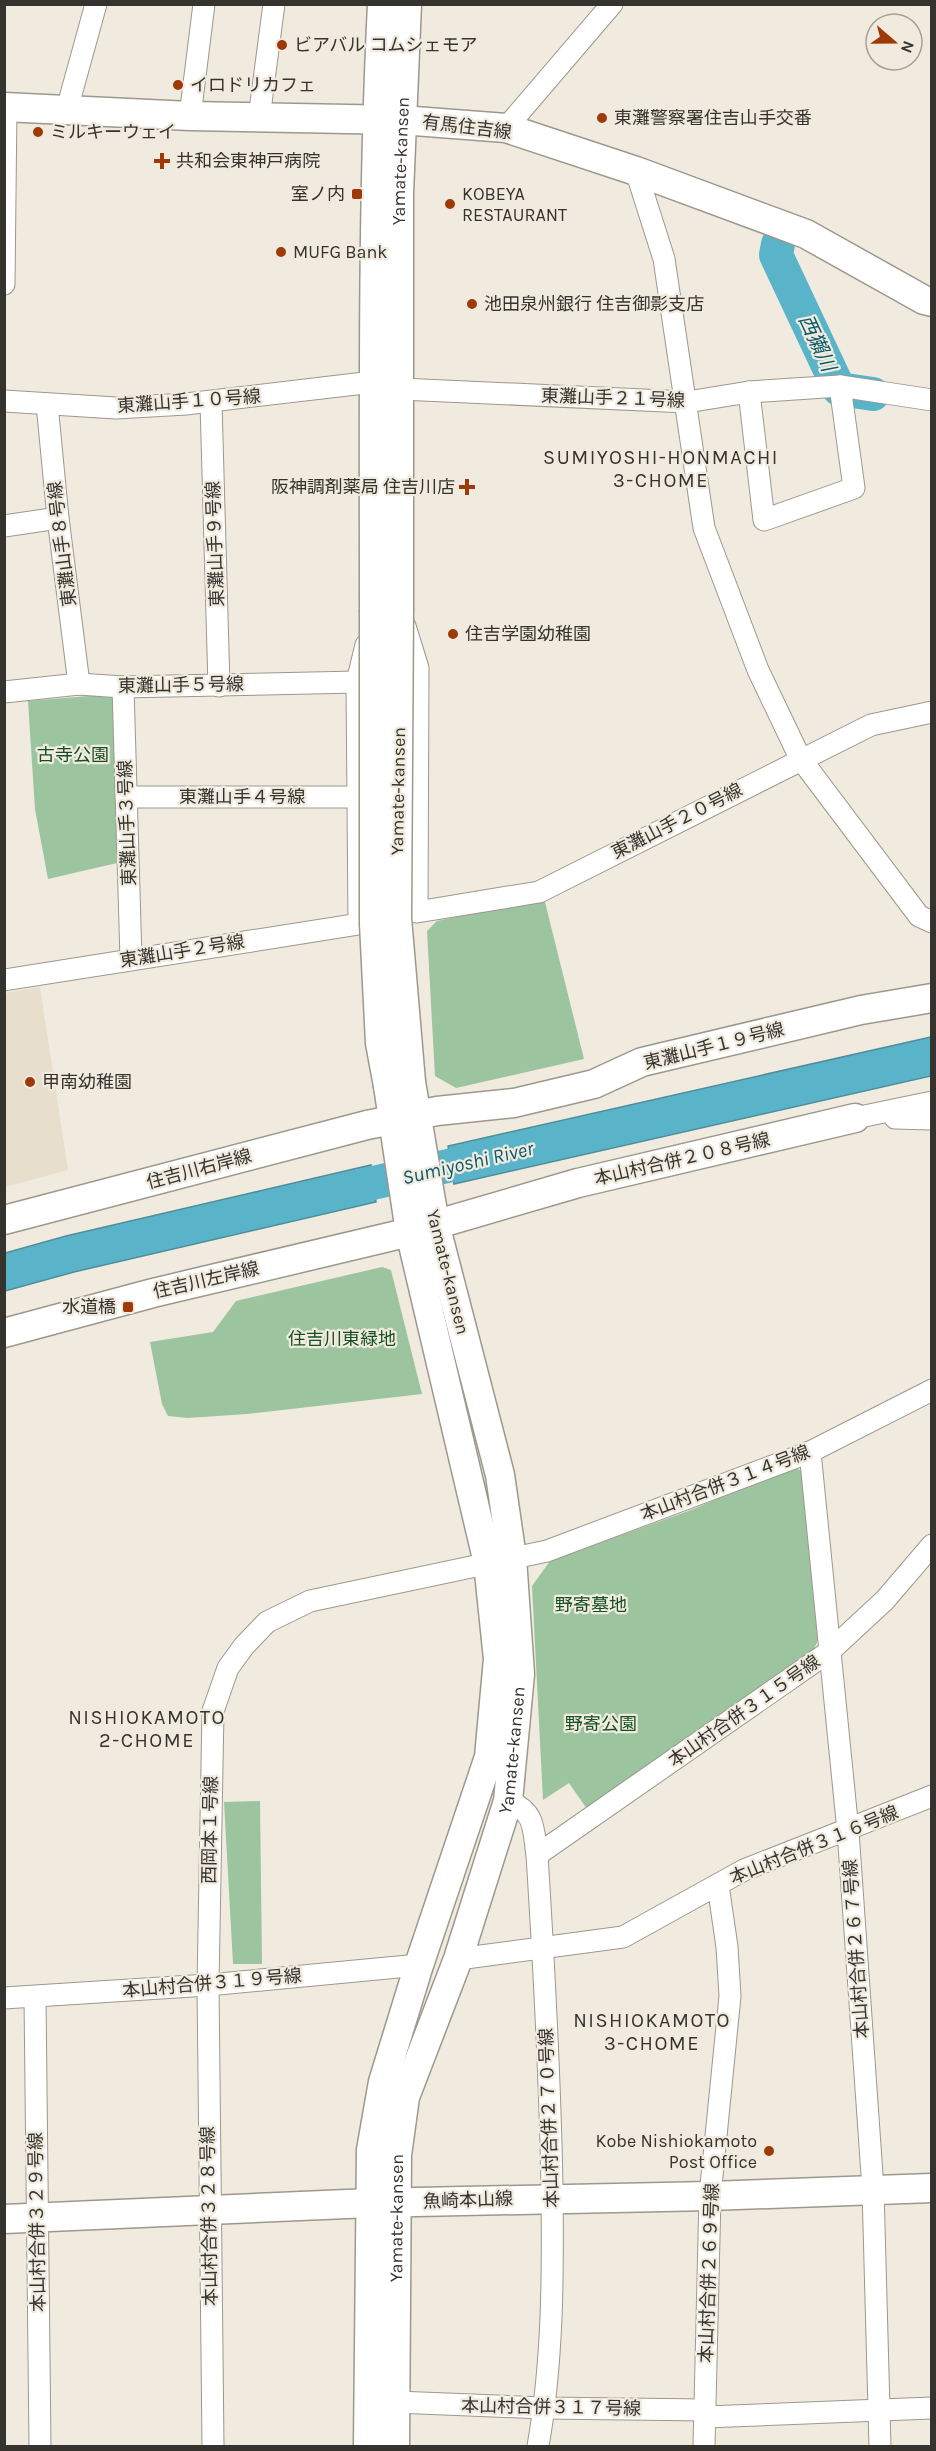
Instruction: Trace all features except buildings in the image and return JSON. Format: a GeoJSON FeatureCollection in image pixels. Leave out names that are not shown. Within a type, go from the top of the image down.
{"type":"FeatureCollection","features":[{"type":"Feature","properties":{"kind":"street"},"geometry":{"type":"LineString","coordinates":[[67,109],[96,4]]}},
{"type":"Feature","properties":{"kind":"street"},"geometry":{"type":"LineString","coordinates":[[190,116],[204,4]]}},
{"type":"Feature","properties":{"kind":"street"},"geometry":{"type":"LineString","coordinates":[[258,118],[274,4]]}},
{"type":"Feature","properties":{"kind":"street"},"geometry":{"type":"LineString","coordinates":[[506,128],[612,4]]}},
{"type":"Feature","properties":{"kind":"street","name":"Yamate-kansen"},"geometry":{"type":"LineString","coordinates":[[368,2446],[383,2203],[397,2155],[405,2097],[458,1959],[508,1801],[520,1674],[500,1560],[422,1228],[399,1084],[397,918],[386,609],[373,382],[389,120],[392,5]]}},
{"type":"Feature","properties":{"kind":"street"},"geometry":{"type":"LineString","coordinates":[[4,284],[5,107]]}},
{"type":"Feature","properties":{"kind":"street","name":"有馬住吉線"},"geometry":{"type":"LineString","coordinates":[[5,107],[190,116],[389,120],[506,128],[636,171],[806,234],[924,300],[932,302]]}},
{"type":"Feature","properties":{"kind":"street","name":"Yamate-kansen"},"geometry":{"type":"LineString","coordinates":[[386,609],[401,389],[389,120]]}},
{"type":"Feature","properties":{"kind":"street"},"geometry":{"type":"LineString","coordinates":[[636,171],[664,259],[704,528],[758,670],[800,758],[919,916],[932,922]]}},
{"type":"Feature","properties":{"kind":"street","name":"東灘山手１０号線"},"geometry":{"type":"LineString","coordinates":[[4,401],[116,408],[211,403],[373,382]]}},
{"type":"Feature","properties":{"kind":"street"},"geometry":{"type":"LineString","coordinates":[[749,392],[764,520],[854,488],[840,386]]}},
{"type":"Feature","properties":{"kind":"street","name":"東灘山手２１号線"},"geometry":{"type":"LineString","coordinates":[[401,389],[687,402],[749,392],[840,386],[932,400]]}},
{"type":"Feature","properties":{"kind":"street","name":"東灘山手９号線"},"geometry":{"type":"LineString","coordinates":[[211,403],[219,686]]}},
{"type":"Feature","properties":{"kind":"street","name":"東灘山手８号線"},"geometry":{"type":"LineString","coordinates":[[47,404],[58,518],[79,684]]}},
{"type":"Feature","properties":{"kind":"street"},"geometry":{"type":"LineString","coordinates":[[4,526],[58,518]]}},
{"type":"Feature","properties":{"kind":"street"},"geometry":{"type":"LineString","coordinates":[[358,797],[357,682],[386,609]]}},
{"type":"Feature","properties":{"kind":"street","name":"東灘山手２０号線"},"geometry":{"type":"LineString","coordinates":[[386,609],[418,668],[417,912],[539,892],[800,758],[872,725],[932,712]]}},
{"type":"Feature","properties":{"kind":"street","name":"東灘山手５号線"},"geometry":{"type":"LineString","coordinates":[[4,692],[79,684],[123,687],[357,682]]}},
{"type":"Feature","properties":{"kind":"street","name":"東灘山手３号線"},"geometry":{"type":"LineString","coordinates":[[123,687],[131,959]]}},
{"type":"Feature","properties":{"kind":"street","name":"東灘山手４号線"},"geometry":{"type":"LineString","coordinates":[[126,797],[358,797]]}},
{"type":"Feature","properties":{"kind":"street","name":"東灘山手２号線"},"geometry":{"type":"LineString","coordinates":[[4,980],[359,924],[358,797]]}},
{"type":"Feature","properties":{"kind":"street","name":"東灘山手１９号線"},"geometry":{"type":"LineString","coordinates":[[406,1129],[437,1111],[525,1100],[594,1084],[642,1062],[861,1010],[932,998]]}},
{"type":"Feature","properties":{"kind":"street","name":"本山村合併２０８号線"},"geometry":{"type":"LineString","coordinates":[[422,1228],[578,1184],[932,1102]]}},
{"type":"Feature","properties":{"kind":"street"},"geometry":{"type":"LineString","coordinates":[[855,1118],[932,1119]]}},
{"type":"Feature","properties":{"kind":"street","name":"住吉川右岸線"},"geometry":{"type":"LineString","coordinates":[[4,1220],[406,1129]]}},
{"type":"Feature","properties":{"kind":"street","name":"住吉川左岸線"},"geometry":{"type":"LineString","coordinates":[[4,1333],[153,1293],[422,1228]]}},
{"type":"Feature","properties":{"kind":"street","name":"本山村合併３１４号線"},"geometry":{"type":"LineString","coordinates":[[500,1560],[547,1551],[810,1452],[932,1390]]}},
{"type":"Feature","properties":{"kind":"street","name":"本山村合併２６７号線"},"geometry":{"type":"LineString","coordinates":[[810,1452],[848,1831],[873,2189],[877,2411],[880,2446]]}},
{"type":"Feature","properties":{"kind":"street","name":"本山村合併３１５号線"},"geometry":{"type":"LineString","coordinates":[[537,1855],[830,1651],[885,1600],[932,1545]]}},
{"type":"Feature","properties":{"kind":"street","name":"Yamate-kansen"},"geometry":{"type":"LineString","coordinates":[[395,2446],[396,2402],[383,2203],[371,2150],[383,2082],[419,1965],[489,1757],[498,1659],[500,1560]]}},
{"type":"Feature","properties":{"kind":"street","name":"西岡本１号線"},"geometry":{"type":"LineString","coordinates":[[208,1985],[213,1711],[228,1668],[244,1646],[267,1622],[310,1601],[500,1560]]}},
{"type":"Feature","properties":{"kind":"street","name":"本山村合併３１６号線"},"geometry":{"type":"LineString","coordinates":[[458,1959],[623,1937],[744,1870],[848,1831],[932,1796]]}},
{"type":"Feature","properties":{"kind":"street","name":"本山村合併２７０号線"},"geometry":{"type":"LineString","coordinates":[[508,1801],[523,1807],[531,1821],[537,1855],[543,1949],[553,2286],[544,2408],[537,2446]]}},
{"type":"Feature","properties":{"kind":"street","name":"本山村合併２６９号線"},"geometry":{"type":"LineString","coordinates":[[704,2446],[710,2196],[730,1996],[727,1947],[718,1885]]}},
{"type":"Feature","properties":{"kind":"street","name":"本山村合併３１９号線"},"geometry":{"type":"LineString","coordinates":[[4,1998],[208,1985],[419,1965]]}},
{"type":"Feature","properties":{"kind":"street","name":"本山村合併３２８号線"},"geometry":{"type":"LineString","coordinates":[[208,1985],[213,2446]]}},
{"type":"Feature","properties":{"kind":"street","name":"本山村合併３２９号線"},"geometry":{"type":"LineString","coordinates":[[35,1997],[40,2446]]}},
{"type":"Feature","properties":{"kind":"street","name":"魚崎本山線"},"geometry":{"type":"LineString","coordinates":[[4,2219],[383,2203],[710,2196],[932,2188]]}},
{"type":"Feature","properties":{"kind":"street","name":"本山村合併３１７号線"},"geometry":{"type":"LineString","coordinates":[[396,2402],[706,2413],[932,2408]]}},
{"type":"Feature","properties":{"kind":"shaded area","name":"甲南幼稚園"},"geometry":{"type":"Polygon","coordinates":[[[40,987],[68,1170],[5,1187],[5,993],[40,987]]]}},
{"type":"Feature","properties":{"kind":"green space","name":"古寺公園"},"geometry":{"type":"Polygon","coordinates":[[[113,694],[117,863],[48,879],[35,809],[28,701],[113,694]]]}},
{"type":"Feature","properties":{"kind":"green space"},"geometry":{"type":"Polygon","coordinates":[[[544,898],[584,1059],[456,1088],[435,1076],[427,931],[437,921],[544,898]]]}},
{"type":"Feature","properties":{"kind":"green space","name":"住吉川東緑地"},"geometry":{"type":"Polygon","coordinates":[[[382,1267],[391,1270],[422,1394],[247,1414],[188,1418],[168,1416],[162,1404],[150,1342],[213,1332],[236,1301],[382,1267]]]}},
{"type":"Feature","properties":{"kind":"green space","name":"野寄公園"},"geometry":{"type":"Polygon","coordinates":[[[792,1467],[803,1471],[819,1638],[812,1653],[587,1809],[569,1783],[543,1800],[532,1586],[550,1561],[691,1510],[792,1467]]]}},
{"type":"Feature","properties":{"kind":"green space"},"geometry":{"type":"Polygon","coordinates":[[[260,1801],[262,1964],[233,1964],[224,1802],[260,1801]]]}},
{"type":"Feature","properties":{"kind":"water"},"geometry":{"type":"Polygon","coordinates":[[[931,1037],[931,1076],[454,1184],[448,1146],[931,1037]]]}},
{"type":"Feature","properties":{"kind":"water"},"geometry":{"type":"Polygon","coordinates":[[[371,1165],[376,1202],[74,1272],[5,1291],[5,1253],[66,1236],[371,1165]]]}},
{"type":"Feature","properties":{"kind":"waterway","name":"西獺川"},"geometry":{"type":"LineString","coordinates":[[778,244],[776,255],[839,389],[873,394]]}},
{"type":"Feature","properties":{"kind":"waterway","name":"Sumiyoshi River"},"geometry":{"type":"LineString","coordinates":[[329,1193],[496,1155]]}},
{"type":"Feature","properties":{"kind":"place","name":"ビアバル コムシェモア"},"geometry":{"type":"Point","coordinates":[282,45]}},
{"type":"Feature","properties":{"kind":"place","name":"イロドリカフェ"},"geometry":{"type":"Point","coordinates":[178,85]}},
{"type":"Feature","properties":{"kind":"place","name":"東灘警察署住吉山手交番"},"geometry":{"type":"Point","coordinates":[602,118]}},
{"type":"Feature","properties":{"kind":"place","name":"ミルキーウェイ"},"geometry":{"type":"Point","coordinates":[38,132]}},
{"type":"Feature","properties":{"kind":"place","name":"共和会東神戸病院"},"geometry":{"type":"Point","coordinates":[162,161]}},
{"type":"Feature","properties":{"kind":"place","name":"室ノ内"},"geometry":{"type":"Point","coordinates":[357,194]}},
{"type":"Feature","properties":{"kind":"place","name":"KOBEYA RESTAURANT"},"geometry":{"type":"Point","coordinates":[450,204]}},
{"type":"Feature","properties":{"kind":"place","name":"MUFG Bank"},"geometry":{"type":"Point","coordinates":[281,252]}},
{"type":"Feature","properties":{"kind":"place","name":"池田泉州銀行 住吉御影支店"},"geometry":{"type":"Point","coordinates":[472,304]}},
{"type":"Feature","properties":{"kind":"place","name":"阪神調剤薬局 住吉川店"},"geometry":{"type":"Point","coordinates":[467,487]}},
{"type":"Feature","properties":{"kind":"place","name":"住吉学園幼稚園"},"geometry":{"type":"Point","coordinates":[453,634]}},
{"type":"Feature","properties":{"kind":"place","name":"甲南幼稚園"},"geometry":{"type":"Point","coordinates":[30,1082]}},
{"type":"Feature","properties":{"kind":"place","name":"水道橋"},"geometry":{"type":"Point","coordinates":[128,1307]}},
{"type":"Feature","properties":{"kind":"place","name":"Kobe Nishiokamoto Post Office"},"geometry":{"type":"Point","coordinates":[769,2151]}},
{"type":"Feature","properties":{"kind":"district","name":"SUMIYOSHI-HONMACHI 3-CHOME"},"geometry":{"type":"Point","coordinates":[661,468]}},
{"type":"Feature","properties":{"kind":"district","name":"NISHIOKAMOTO 2-CHOME"},"geometry":{"type":"Point","coordinates":[147,1728]}},
{"type":"Feature","properties":{"kind":"district","name":"NISHIOKAMOTO 3-CHOME"},"geometry":{"type":"Point","coordinates":[652,2032]}},
{"type":"Feature","properties":{"kind":"park label","name":"野寄墓地"},"geometry":{"type":"Point","coordinates":[591,1605]}}]}
